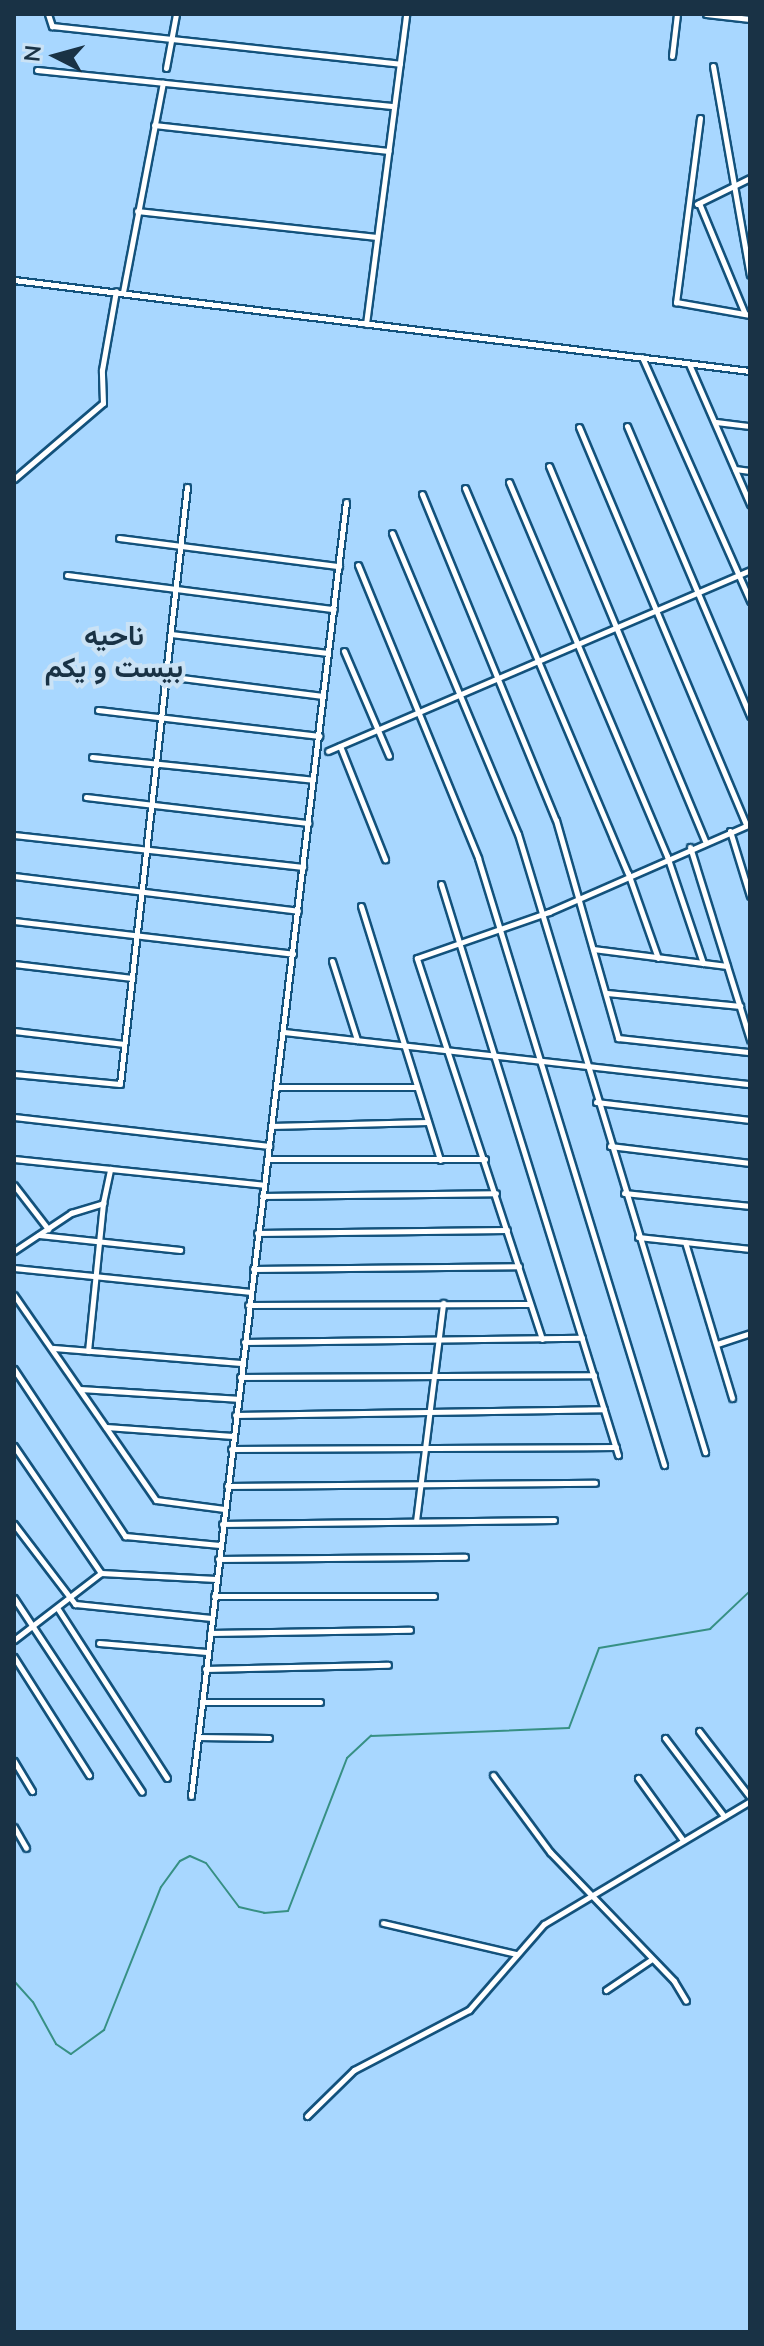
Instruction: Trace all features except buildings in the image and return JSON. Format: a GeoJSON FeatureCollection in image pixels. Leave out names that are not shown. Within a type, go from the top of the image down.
{"type":"FeatureCollection","features":[{"type":"Feature","properties":{"kind":"street"},"geometry":{"type":"LineString","coordinates":[[48,14],[52,26],[400,64]]}},
{"type":"Feature","properties":{"kind":"street"},"geometry":{"type":"LineString","coordinates":[[166,68],[176,14]]}},
{"type":"Feature","properties":{"kind":"street"},"geometry":{"type":"LineString","coordinates":[[366,324],[406,14]]}},
{"type":"Feature","properties":{"kind":"street"},"geometry":{"type":"LineString","coordinates":[[672,56],[677,14]]}},
{"type":"Feature","properties":{"kind":"street"},"geometry":{"type":"LineString","coordinates":[[706,14],[750,19]]}},
{"type":"Feature","properties":{"kind":"street"},"geometry":{"type":"LineString","coordinates":[[713,66],[750,275]]}},
{"type":"Feature","properties":{"kind":"street"},"geometry":{"type":"LineString","coordinates":[[37,70],[394,106]]}},
{"type":"Feature","properties":{"kind":"street"},"geometry":{"type":"LineString","coordinates":[[14,479],[103,403],[102,370],[163,83]]}},
{"type":"Feature","properties":{"kind":"street"},"geometry":{"type":"LineString","coordinates":[[700,118],[676,302],[747,315]]}},
{"type":"Feature","properties":{"kind":"street"},"geometry":{"type":"LineString","coordinates":[[154,125],[389,151]]}},
{"type":"Feature","properties":{"kind":"street"},"geometry":{"type":"LineString","coordinates":[[689,208],[750,178]]}},
{"type":"Feature","properties":{"kind":"street"},"geometry":{"type":"LineString","coordinates":[[699,203],[747,315]]}},
{"type":"Feature","properties":{"kind":"street"},"geometry":{"type":"LineString","coordinates":[[137,211],[377,237]]}},
{"type":"Feature","properties":{"kind":"street"},"geometry":{"type":"LineString","coordinates":[[14,280],[750,371]]}},
{"type":"Feature","properties":{"kind":"street"},"geometry":{"type":"LineString","coordinates":[[641,356],[750,601]]}},
{"type":"Feature","properties":{"kind":"street"},"geometry":{"type":"LineString","coordinates":[[689,364],[750,504]]}},
{"type":"Feature","properties":{"kind":"street"},"geometry":{"type":"LineString","coordinates":[[715,422],[750,426]]}},
{"type":"Feature","properties":{"kind":"street"},"geometry":{"type":"LineString","coordinates":[[627,426],[750,716]]}},
{"type":"Feature","properties":{"kind":"street"},"geometry":{"type":"LineString","coordinates":[[542,1339],[452,1051],[417,958],[539,916],[667,856],[748,825],[579,427]]}},
{"type":"Feature","properties":{"kind":"street"},"geometry":{"type":"LineString","coordinates":[[549,466],[620,627],[705,841]]}},
{"type":"Feature","properties":{"kind":"street"},"geometry":{"type":"LineString","coordinates":[[735,469],[750,471]]}},
{"type":"Feature","properties":{"kind":"street"},"geometry":{"type":"LineString","coordinates":[[509,482],[667,856],[703,963]]}},
{"type":"Feature","properties":{"kind":"street"},"geometry":{"type":"LineString","coordinates":[[14,1074],[118,1086],[187,487]]}},
{"type":"Feature","properties":{"kind":"street"},"geometry":{"type":"LineString","coordinates":[[465,488],[541,661],[628,873],[658,958]]}},
{"type":"Feature","properties":{"kind":"street"},"geometry":{"type":"LineString","coordinates":[[422,494],[556,820],[618,1038],[750,1052]]}},
{"type":"Feature","properties":{"kind":"street"},"geometry":{"type":"LineString","coordinates":[[191,1796],[346,502]]}},
{"type":"Feature","properties":{"kind":"street"},"geometry":{"type":"LineString","coordinates":[[392,533],[518,834],[584,1066],[705,1452]]}},
{"type":"Feature","properties":{"kind":"street"},"geometry":{"type":"LineString","coordinates":[[119,538],[339,566]]}},
{"type":"Feature","properties":{"kind":"street"},"geometry":{"type":"LineString","coordinates":[[358,565],[478,858],[664,1465]]}},
{"type":"Feature","properties":{"kind":"street"},"geometry":{"type":"LineString","coordinates":[[328,751],[740,577],[750,570]]}},
{"type":"Feature","properties":{"kind":"street"},"geometry":{"type":"LineString","coordinates":[[67,575],[334,609]]}},
{"type":"Feature","properties":{"kind":"street"},"geometry":{"type":"LineString","coordinates":[[171,634],[328,653]]}},
{"type":"Feature","properties":{"kind":"street"},"geometry":{"type":"LineString","coordinates":[[344,651],[389,756]]}},
{"type":"Feature","properties":{"kind":"street"},"geometry":{"type":"LineString","coordinates":[[166,676],[323,696]]}},
{"type":"Feature","properties":{"kind":"street"},"geometry":{"type":"LineString","coordinates":[[98,710],[319,736]]}},
{"type":"Feature","properties":{"kind":"street"},"geometry":{"type":"LineString","coordinates":[[340,746],[385,859]]}},
{"type":"Feature","properties":{"kind":"street"},"geometry":{"type":"LineString","coordinates":[[92,757],[313,780]]}},
{"type":"Feature","properties":{"kind":"street"},"geometry":{"type":"LineString","coordinates":[[86,797],[308,823]]}},
{"type":"Feature","properties":{"kind":"street"},"geometry":{"type":"LineString","coordinates":[[730,831],[750,896]]}},
{"type":"Feature","properties":{"kind":"street"},"geometry":{"type":"LineString","coordinates":[[14,835],[303,867]]}},
{"type":"Feature","properties":{"kind":"street"},"geometry":{"type":"LineString","coordinates":[[690,846],[750,1040]]}},
{"type":"Feature","properties":{"kind":"street"},"geometry":{"type":"LineString","coordinates":[[14,876],[298,911]]}},
{"type":"Feature","properties":{"kind":"street"},"geometry":{"type":"LineString","coordinates":[[441,884],[618,1455]]}},
{"type":"Feature","properties":{"kind":"street"},"geometry":{"type":"LineString","coordinates":[[361,906],[440,1160]]}},
{"type":"Feature","properties":{"kind":"street"},"geometry":{"type":"LineString","coordinates":[[14,921],[293,954]]}},
{"type":"Feature","properties":{"kind":"street"},"geometry":{"type":"LineString","coordinates":[[593,949],[727,966]]}},
{"type":"Feature","properties":{"kind":"street"},"geometry":{"type":"LineString","coordinates":[[332,961],[357,1041]]}},
{"type":"Feature","properties":{"kind":"street"},"geometry":{"type":"LineString","coordinates":[[14,964],[132,978]]}},
{"type":"Feature","properties":{"kind":"street"},"geometry":{"type":"LineString","coordinates":[[607,993],[740,1006]]}},
{"type":"Feature","properties":{"kind":"street"},"geometry":{"type":"LineString","coordinates":[[14,1031],[124,1044]]}},
{"type":"Feature","properties":{"kind":"street"},"geometry":{"type":"LineString","coordinates":[[284,1032],[750,1084]]}},
{"type":"Feature","properties":{"kind":"street"},"geometry":{"type":"LineString","coordinates":[[277,1087],[417,1087]]}},
{"type":"Feature","properties":{"kind":"street"},"geometry":{"type":"LineString","coordinates":[[596,1102],[750,1120]]}},
{"type":"Feature","properties":{"kind":"street"},"geometry":{"type":"LineString","coordinates":[[14,1117],[269,1146]]}},
{"type":"Feature","properties":{"kind":"street"},"geometry":{"type":"LineString","coordinates":[[271,1126],[428,1122]]}},
{"type":"Feature","properties":{"kind":"street"},"geometry":{"type":"LineString","coordinates":[[610,1146],[750,1163]]}},
{"type":"Feature","properties":{"kind":"street"},"geometry":{"type":"LineString","coordinates":[[14,1159],[264,1185]]}},
{"type":"Feature","properties":{"kind":"street"},"geometry":{"type":"LineString","coordinates":[[267,1159],[485,1159]]}},
{"type":"Feature","properties":{"kind":"street"},"geometry":{"type":"LineString","coordinates":[[88,1351],[103,1203],[110,1169]]}},
{"type":"Feature","properties":{"kind":"street"},"geometry":{"type":"LineString","coordinates":[[14,1185],[48,1229]]}},
{"type":"Feature","properties":{"kind":"street"},"geometry":{"type":"LineString","coordinates":[[262,1196],[496,1193]]}},
{"type":"Feature","properties":{"kind":"street"},"geometry":{"type":"LineString","coordinates":[[624,1193],[750,1206]]}},
{"type":"Feature","properties":{"kind":"street"},"geometry":{"type":"LineString","coordinates":[[14,1251],[71,1213],[103,1203]]}},
{"type":"Feature","properties":{"kind":"street"},"geometry":{"type":"LineString","coordinates":[[257,1233],[507,1230]]}},
{"type":"Feature","properties":{"kind":"street"},"geometry":{"type":"LineString","coordinates":[[39,1235],[180,1250]]}},
{"type":"Feature","properties":{"kind":"street"},"geometry":{"type":"LineString","coordinates":[[14,1237],[21,1246]]}},
{"type":"Feature","properties":{"kind":"street"},"geometry":{"type":"LineString","coordinates":[[638,1237],[750,1249]]}},
{"type":"Feature","properties":{"kind":"street"},"geometry":{"type":"LineString","coordinates":[[685,1242],[732,1398]]}},
{"type":"Feature","properties":{"kind":"street"},"geometry":{"type":"LineString","coordinates":[[253,1269],[519,1266]]}},
{"type":"Feature","properties":{"kind":"street"},"geometry":{"type":"LineString","coordinates":[[14,1268],[249,1292]]}},
{"type":"Feature","properties":{"kind":"street"},"geometry":{"type":"LineString","coordinates":[[14,1295],[156,1500],[224,1509]]}},
{"type":"Feature","properties":{"kind":"street"},"geometry":{"type":"LineString","coordinates":[[416,1521],[443,1303]]}},
{"type":"Feature","properties":{"kind":"street"},"geometry":{"type":"LineString","coordinates":[[248,1305],[530,1304]]}},
{"type":"Feature","properties":{"kind":"street"},"geometry":{"type":"LineString","coordinates":[[717,1344],[750,1333]]}},
{"type":"Feature","properties":{"kind":"street"},"geometry":{"type":"LineString","coordinates":[[244,1342],[582,1338]]}},
{"type":"Feature","properties":{"kind":"street"},"geometry":{"type":"LineString","coordinates":[[52,1348],[241,1363]]}},
{"type":"Feature","properties":{"kind":"street"},"geometry":{"type":"LineString","coordinates":[[14,1369],[125,1536],[220,1545]]}},
{"type":"Feature","properties":{"kind":"street"},"geometry":{"type":"LineString","coordinates":[[240,1377],[594,1375]]}},
{"type":"Feature","properties":{"kind":"street"},"geometry":{"type":"LineString","coordinates":[[79,1389],[237,1399]]}},
{"type":"Feature","properties":{"kind":"street"},"geometry":{"type":"LineString","coordinates":[[235,1415],[604,1409]]}},
{"type":"Feature","properties":{"kind":"street"},"geometry":{"type":"LineString","coordinates":[[105,1427],[233,1436]]}},
{"type":"Feature","properties":{"kind":"street"},"geometry":{"type":"LineString","coordinates":[[14,1446],[101,1573]]}},
{"type":"Feature","properties":{"kind":"street"},"geometry":{"type":"LineString","coordinates":[[231,1449],[616,1447]]}},
{"type":"Feature","properties":{"kind":"street"},"geometry":{"type":"LineString","coordinates":[[227,1486],[595,1483]]}},
{"type":"Feature","properties":{"kind":"street"},"geometry":{"type":"LineString","coordinates":[[222,1524],[554,1520]]}},
{"type":"Feature","properties":{"kind":"street"},"geometry":{"type":"LineString","coordinates":[[14,1524],[68,1600],[85,1606],[211,1618]]}},
{"type":"Feature","properties":{"kind":"street"},"geometry":{"type":"LineString","coordinates":[[218,1559],[465,1557]]}},
{"type":"Feature","properties":{"kind":"street"},"geometry":{"type":"LineString","coordinates":[[14,1640],[101,1573],[216,1579]]}},
{"type":"Feature","properties":{"kind":"street"},"geometry":{"type":"LineString","coordinates":[[214,1596],[434,1596]]}},
{"type":"Feature","properties":{"kind":"street"},"geometry":{"type":"LineString","coordinates":[[14,1598],[142,1792]]}},
{"type":"Feature","properties":{"kind":"street"},"geometry":{"type":"LineString","coordinates":[[58,1609],[167,1778]]}},
{"type":"Feature","properties":{"kind":"street"},"geometry":{"type":"LineString","coordinates":[[210,1633],[410,1630]]}},
{"type":"Feature","properties":{"kind":"street"},"geometry":{"type":"LineString","coordinates":[[99,1643],[207,1652]]}},
{"type":"Feature","properties":{"kind":"street"},"geometry":{"type":"LineString","coordinates":[[14,1657],[89,1775]]}},
{"type":"Feature","properties":{"kind":"street"},"geometry":{"type":"LineString","coordinates":[[205,1669],[388,1665]]}},
{"type":"Feature","properties":{"kind":"street"},"geometry":{"type":"LineString","coordinates":[[202,1702],[320,1702]]}},
{"type":"Feature","properties":{"kind":"street"},"geometry":{"type":"LineString","coordinates":[[307,2116],[354,2070],[469,2010],[544,1924],[590,1899],[750,1799],[699,1731]]}},
{"type":"Feature","properties":{"kind":"street"},"geometry":{"type":"LineString","coordinates":[[198,1737],[269,1738]]}},
{"type":"Feature","properties":{"kind":"street"},"geometry":{"type":"LineString","coordinates":[[665,1738],[724,1816]]}},
{"type":"Feature","properties":{"kind":"street"},"geometry":{"type":"LineString","coordinates":[[14,1761],[32,1791]]}},
{"type":"Feature","properties":{"kind":"street"},"geometry":{"type":"LineString","coordinates":[[493,1775],[590,1899],[652,1959],[686,2001]]}},
{"type":"Feature","properties":{"kind":"street"},"geometry":{"type":"LineString","coordinates":[[638,1778],[682,1839]]}},
{"type":"Feature","properties":{"kind":"street"},"geometry":{"type":"LineString","coordinates":[[14,1827],[26,1848]]}},
{"type":"Feature","properties":{"kind":"street"},"geometry":{"type":"LineString","coordinates":[[383,1923],[516,1954]]}},
{"type":"Feature","properties":{"kind":"street"},"geometry":{"type":"LineString","coordinates":[[606,1990],[652,1959]]}},
{"type":"Feature","properties":{"kind":"waterway"},"geometry":{"type":"LineString","coordinates":[[14,1981],[33,2002],[56,2044],[71,2054],[104,2030],[161,1887],[180,1861],[190,1856],[206,1863],[239,1907],[264,1913],[288,1911],[347,1758],[371,1736],[569,1728],[599,1648],[710,1629],[750,1591]]}},
{"type":"Feature","properties":{"kind":"district","name":"ناحیه بیست و یکم"},"geometry":{"type":"Point","coordinates":[114,651]}}]}
